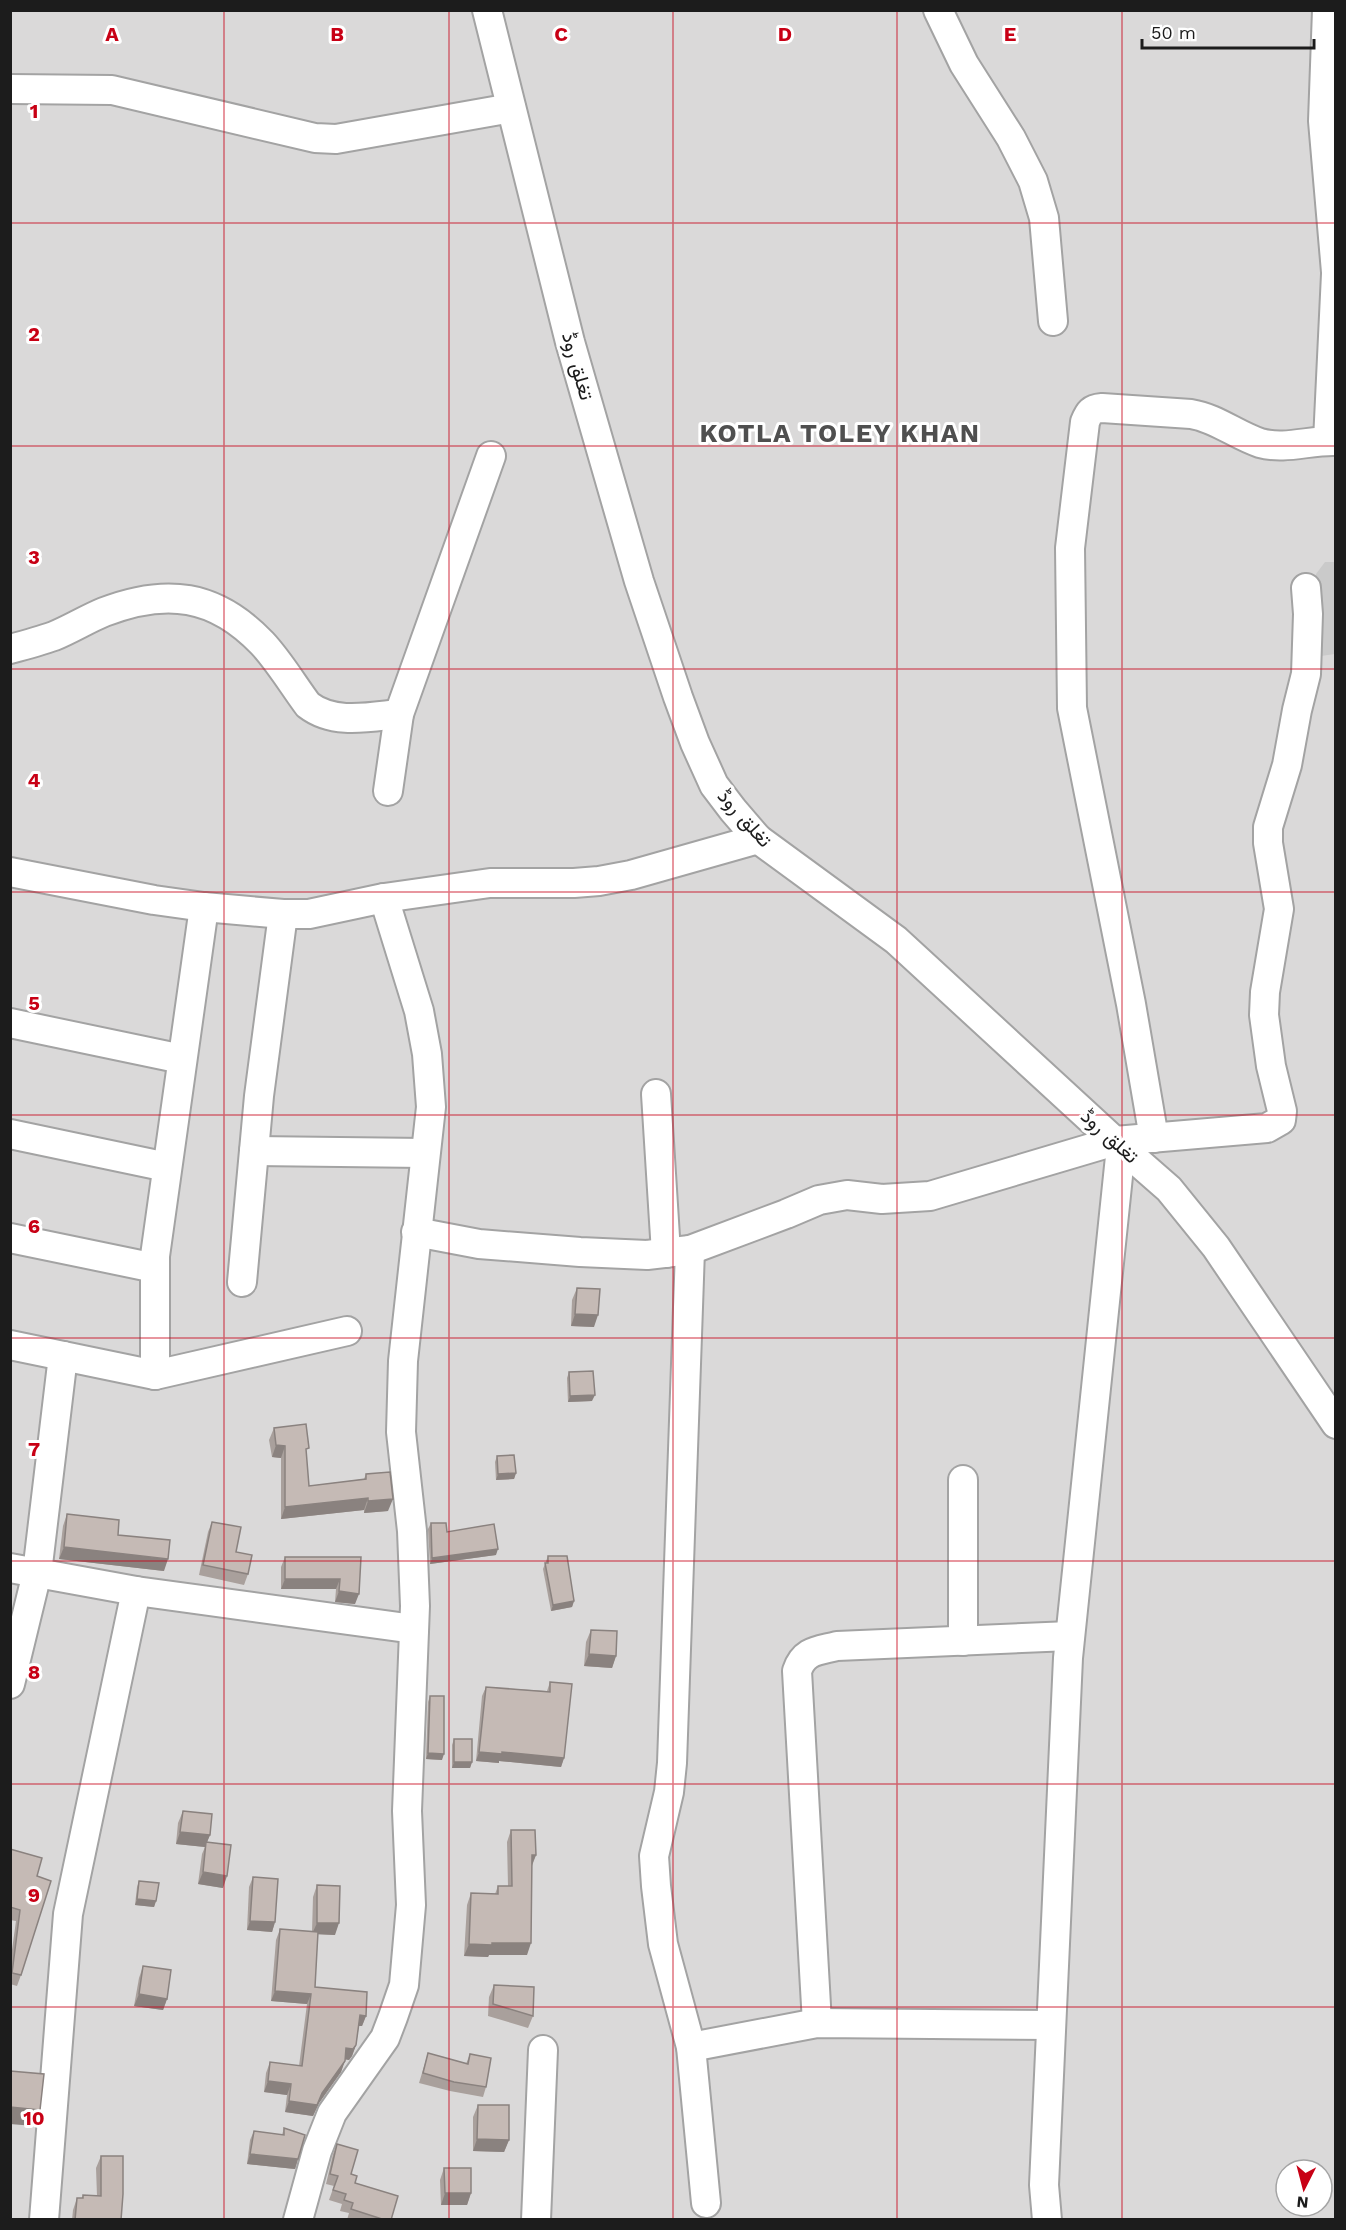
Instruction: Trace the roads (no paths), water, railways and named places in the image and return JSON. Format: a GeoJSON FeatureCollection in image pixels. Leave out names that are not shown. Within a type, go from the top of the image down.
{"type":"FeatureCollection","features":[{"type":"Feature","properties":{"kind":"street","name":"تغلق روڈ"},"geometry":{"type":"LineString","coordinates":[[487,10],[570,342],[639,581],[695,743],[714,784],[758,839],[896,940],[1169,1189],[1216,1247],[1335,1424]]}},
{"type":"Feature","properties":{"kind":"street"},"geometry":{"type":"LineString","coordinates":[[938,10],[964,64],[1011,138],[1033,181],[1044,218],[1053,321]]}},
{"type":"Feature","properties":{"kind":"street"},"geometry":{"type":"LineString","coordinates":[[1154,1138],[1131,1004],[1072,708],[1070,548],[1085,422],[1089,412],[1102,408],[1191,414],[1205,416],[1260,443],[1285,446],[1332,441],[1335,273],[1323,121],[1327,10]]}},
{"type":"Feature","properties":{"kind":"street"},"geometry":{"type":"LineString","coordinates":[[10,89],[112,90],[315,138],[336,139],[512,108]]}},
{"type":"Feature","properties":{"kind":"street"},"geometry":{"type":"LineString","coordinates":[[388,791],[399,714],[491,456]]}},
{"type":"Feature","properties":{"kind":"street"},"geometry":{"type":"LineString","coordinates":[[416,1232],[479,1244],[568,1251],[647,1255],[678,1251],[766,1222],[819,1200],[847,1195],[882,1199],[930,1196],[1118,1144],[1154,1138],[1267,1128],[1281,1120],[1282,1111],[1271,1066],[1264,1015],[1266,981],[1279,909],[1268,843],[1268,827],[1287,765],[1306,674],[1308,614],[1306,588]]}},
{"type":"Feature","properties":{"kind":"street"},"geometry":{"type":"LineString","coordinates":[[10,649],[54,636],[104,612],[149,599],[166,597],[187,599],[230,615],[262,643],[308,705],[317,712],[331,717],[353,718],[399,714]]}},
{"type":"Feature","properties":{"kind":"street"},"geometry":{"type":"LineString","coordinates":[[10,872],[154,900],[204,907],[309,914],[384,898],[490,883],[574,884],[599,881],[631,875],[758,839]]}},
{"type":"Feature","properties":{"kind":"street"},"geometry":{"type":"LineString","coordinates":[[298,2220],[318,2151],[333,2113],[385,2038],[404,1985],[411,1905],[407,1811],[414,1629],[412,1531],[401,1432],[403,1361],[431,1107],[427,1054],[418,1011],[384,898]]}},
{"type":"Feature","properties":{"kind":"street"},"geometry":{"type":"LineString","coordinates":[[155,1375],[155,1268],[204,907]]}},
{"type":"Feature","properties":{"kind":"street"},"geometry":{"type":"LineString","coordinates":[[242,1282],[259,1096],[283,914]]}},
{"type":"Feature","properties":{"kind":"street"},"geometry":{"type":"LineString","coordinates":[[10,1023],[182,1059]]}},
{"type":"Feature","properties":{"kind":"street"},"geometry":{"type":"LineString","coordinates":[[656,1094],[678,1251],[672,1763],[669,1792],[654,1856],[663,1944],[691,2047],[706,2203]]}},
{"type":"Feature","properties":{"kind":"street"},"geometry":{"type":"LineString","coordinates":[[10,1134],[167,1167]]}},
{"type":"Feature","properties":{"kind":"street"},"geometry":{"type":"LineString","coordinates":[[1047,2220],[1044,2185],[1070,1636],[1118,1144]]}},
{"type":"Feature","properties":{"kind":"street"},"geometry":{"type":"LineString","coordinates":[[254,1151],[425,1153]]}},
{"type":"Feature","properties":{"kind":"street"},"geometry":{"type":"LineString","coordinates":[[10,1238],[155,1268]]}},
{"type":"Feature","properties":{"kind":"street"},"geometry":{"type":"LineString","coordinates":[[10,1345],[155,1375],[347,1331]]}},
{"type":"Feature","properties":{"kind":"street"},"geometry":{"type":"LineString","coordinates":[[10,1684],[23,1571],[63,1356]]}},
{"type":"Feature","properties":{"kind":"street"},"geometry":{"type":"LineString","coordinates":[[963,1480],[963,1641]]}},
{"type":"Feature","properties":{"kind":"street"},"geometry":{"type":"LineString","coordinates":[[23,1571],[136,1591],[414,1629]]}},
{"type":"Feature","properties":{"kind":"street"},"geometry":{"type":"LineString","coordinates":[[44,2220],[68,1914],[136,1591]]}},
{"type":"Feature","properties":{"kind":"street"},"geometry":{"type":"LineString","coordinates":[[817,2023],[797,1671],[801,1661],[806,1655],[837,1646],[1070,1636]]}},
{"type":"Feature","properties":{"kind":"street"},"geometry":{"type":"LineString","coordinates":[[691,2047],[817,2023],[1051,2025]]}},
{"type":"Feature","properties":{"kind":"street"},"geometry":{"type":"LineString","coordinates":[[536,2220],[543,2050]]}},
{"type":"Feature","properties":{"kind":"district","name":"KOTLA TOLEY KHAN"},"geometry":{"type":"Point","coordinates":[840,433]}}]}
